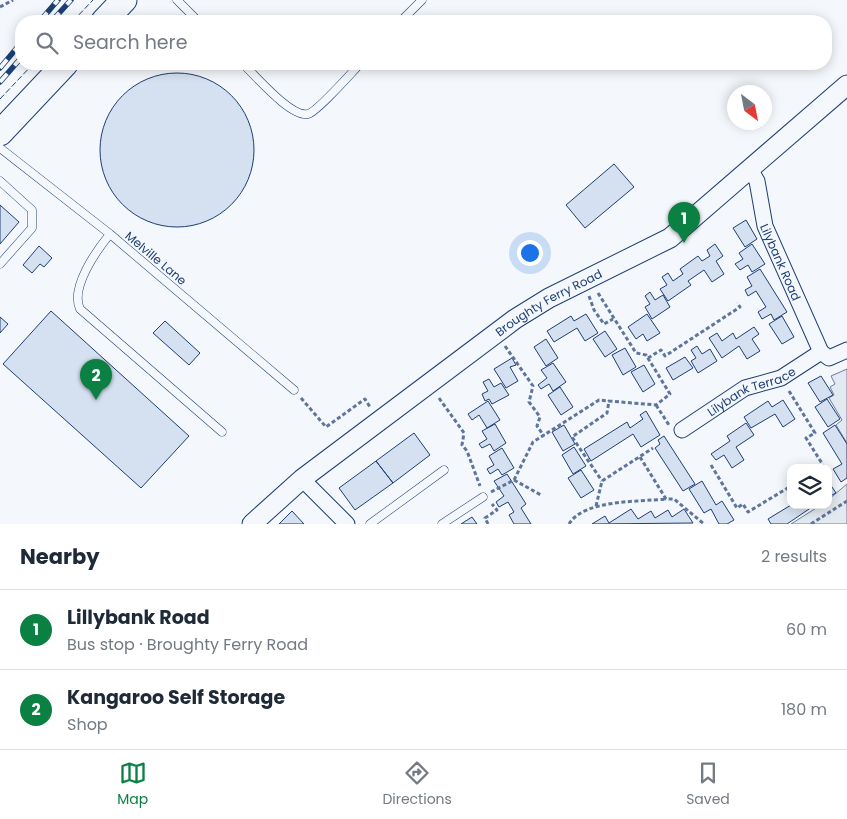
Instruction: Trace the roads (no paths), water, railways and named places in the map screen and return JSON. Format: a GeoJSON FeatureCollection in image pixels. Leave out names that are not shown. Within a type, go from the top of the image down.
{"type":"FeatureCollection","features":[{"type":"Feature","properties":{"kind":"highway"},"geometry":{"type":"LineString","coordinates":[[110,15],[124,0]]}},
{"type":"Feature","properties":{"kind":"highway"},"geometry":{"type":"LineString","coordinates":[[0,133],[59,70]]}},
{"type":"Feature","properties":{"kind":"street","name":"Broughty Ferry Road"},"geometry":{"type":"LineString","coordinates":[[252,524],[302,479],[515,319],[549,298],[670,238],[847,85]]}},
{"type":"Feature","properties":{"kind":"street","name":"Lilybank Road"},"geometry":{"type":"LineString","coordinates":[[750,169],[757,181],[765,226],[821,352]]}},
{"type":"Feature","properties":{"kind":"street"},"geometry":{"type":"LineString","coordinates":[[821,352],[829,358],[847,350]]}},
{"type":"Feature","properties":{"kind":"street","name":"Lilybank Terrace"},"geometry":{"type":"LineString","coordinates":[[682,430],[745,388],[781,378],[821,352]]}},
{"type":"Feature","properties":{"kind":"street"},"geometry":{"type":"LineString","coordinates":[[302,479],[347,524]]}},
{"type":"Feature","properties":{"kind":"lane"},"geometry":{"type":"LineString","coordinates":[[176,0],[192,15]]}},
{"type":"Feature","properties":{"kind":"lane"},"geometry":{"type":"LineString","coordinates":[[408,15],[422,0]]}},
{"type":"Feature","properties":{"kind":"lane"},"geometry":{"type":"LineString","coordinates":[[249,70],[288,107],[297,113],[308,114],[316,109],[354,70]]}},
{"type":"Feature","properties":{"kind":"lane","name":"Melville Lane"},"geometry":{"type":"LineString","coordinates":[[0,148],[110,234],[294,390]]}},
{"type":"Feature","properties":{"kind":"lane"},"geometry":{"type":"LineString","coordinates":[[0,182],[32,210],[32,228],[0,264]]}},
{"type":"Feature","properties":{"kind":"lane"},"geometry":{"type":"LineString","coordinates":[[110,234],[80,283],[77,298],[80,309],[222,432]]}},
{"type":"Feature","properties":{"kind":"lane"},"geometry":{"type":"LineString","coordinates":[[370,524],[444,470]]}},
{"type":"Feature","properties":{"kind":"lane"},"geometry":{"type":"LineString","coordinates":[[443,524],[484,496]]}},
{"type":"Feature","properties":{"kind":"railway"},"geometry":{"type":"LineString","coordinates":[[45,15],[58,0]]}},
{"type":"Feature","properties":{"kind":"railway"},"geometry":{"type":"LineString","coordinates":[[57,15],[71,0]]}},
{"type":"Feature","properties":{"kind":"railway"},"geometry":{"type":"LineString","coordinates":[[0,68],[15,50]]}},
{"type":"Feature","properties":{"kind":"railway"},"geometry":{"type":"LineString","coordinates":[[0,82],[15,65]]}},
{"type":"Feature","properties":{"kind":"place","name":"Lillybank Road"},"geometry":{"type":"Point","coordinates":[684,243]}},
{"type":"Feature","properties":{"kind":"place","name":"Kangaroo Self Storage"},"geometry":{"type":"Point","coordinates":[96,400]}}]}
